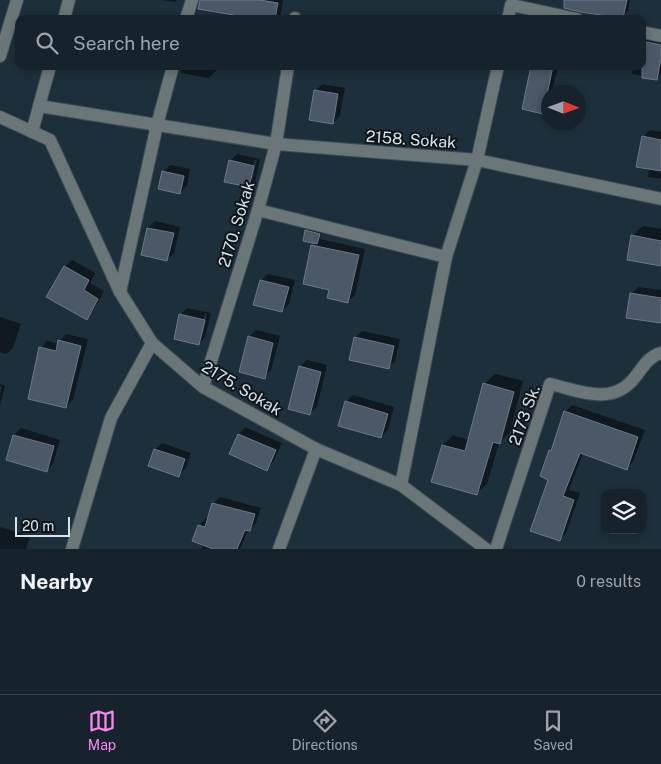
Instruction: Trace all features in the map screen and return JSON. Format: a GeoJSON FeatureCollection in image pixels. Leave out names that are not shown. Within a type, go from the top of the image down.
{"type":"FeatureCollection","features":[{"type":"Feature","properties":{"kind":"street"},"geometry":{"type":"LineString","coordinates":[[0,56],[17,0]]}},
{"type":"Feature","properties":{"kind":"street"},"geometry":{"type":"LineString","coordinates":[[65,15],[69,0]]}},
{"type":"Feature","properties":{"kind":"street"},"geometry":{"type":"LineString","coordinates":[[187,15],[192,0]]}},
{"type":"Feature","properties":{"kind":"street"},"geometry":{"type":"LineString","coordinates":[[509,15],[511,5],[558,15]]}},
{"type":"Feature","properties":{"kind":"street"},"geometry":{"type":"LineString","coordinates":[[646,33],[661,36]]}},
{"type":"Feature","properties":{"kind":"street"},"geometry":{"type":"LineString","coordinates":[[32,132],[49,70]]}},
{"type":"Feature","properties":{"kind":"street"},"geometry":{"type":"LineString","coordinates":[[120,292],[157,125],[172,70]]}},
{"type":"Feature","properties":{"kind":"street","name":"2170. Sokak"},"geometry":{"type":"LineString","coordinates":[[203,387],[258,210],[276,144],[287,70]]}},
{"type":"Feature","properties":{"kind":"street"},"geometry":{"type":"LineString","coordinates":[[401,485],[446,257],[478,160],[497,70]]}},
{"type":"Feature","properties":{"kind":"street","name":"2158. Sokak"},"geometry":{"type":"LineString","coordinates":[[39,106],[276,144],[478,160],[661,200]]}},
{"type":"Feature","properties":{"kind":"street","name":"2175. Sokak"},"geometry":{"type":"LineString","coordinates":[[1,120],[50,140],[120,292],[152,344],[203,387],[316,449],[401,485],[486,549]]}},
{"type":"Feature","properties":{"kind":"street"},"geometry":{"type":"LineString","coordinates":[[258,210],[446,257]]}},
{"type":"Feature","properties":{"kind":"street"},"geometry":{"type":"LineString","coordinates":[[72,549],[111,418],[152,344]]}},
{"type":"Feature","properties":{"kind":"street","name":"2173 Sk."},"geometry":{"type":"LineString","coordinates":[[496,549],[550,384],[591,394],[610,394],[630,384],[650,358],[661,353]]}},
{"type":"Feature","properties":{"kind":"street"},"geometry":{"type":"LineString","coordinates":[[279,549],[316,449]]}},
{"type":"Feature","properties":{"kind":"building"},"geometry":{"type":"Polygon","coordinates":[[[200,0],[260,0],[278,3],[276,15],[234,15],[198,9],[200,0]]]}},
{"type":"Feature","properties":{"kind":"building"},"geometry":{"type":"Polygon","coordinates":[[[564,0],[627,0],[624,15],[602,15],[564,8],[564,0]]]}},
{"type":"Feature","properties":{"kind":"building"},"geometry":{"type":"Polygon","coordinates":[[[646,42],[661,45],[657,80],[642,78],[642,70],[646,70],[646,42]]]}},
{"type":"Feature","properties":{"kind":"building"},"geometry":{"type":"Polygon","coordinates":[[[530,70],[552,70],[549,85],[541,85],[541,114],[522,109],[530,70]]]}},
{"type":"Feature","properties":{"kind":"building"},"geometry":{"type":"Polygon","coordinates":[[[314,90],[338,94],[333,124],[309,120],[314,90]]]}},
{"type":"Feature","properties":{"kind":"building"},"geometry":{"type":"Polygon","coordinates":[[[642,136],[661,140],[661,171],[636,167],[642,136]]]}},
{"type":"Feature","properties":{"kind":"building"},"geometry":{"type":"Polygon","coordinates":[[[229,160],[254,166],[249,187],[224,182],[229,160]]]}},
{"type":"Feature","properties":{"kind":"building"},"geometry":{"type":"Polygon","coordinates":[[[162,171],[184,176],[180,194],[158,189],[162,171]]]}},
{"type":"Feature","properties":{"kind":"building"},"geometry":{"type":"Polygon","coordinates":[[[147,228],[174,233],[167,261],[141,255],[147,228]]]}},
{"type":"Feature","properties":{"kind":"building"},"geometry":{"type":"Polygon","coordinates":[[[305,230],[320,234],[317,244],[303,241],[305,230]]]}},
{"type":"Feature","properties":{"kind":"building"},"geometry":{"type":"Polygon","coordinates":[[[631,235],[661,241],[661,266],[627,260],[631,235]]]}},
{"type":"Feature","properties":{"kind":"building"},"geometry":{"type":"Polygon","coordinates":[[[311,245],[359,255],[348,303],[327,298],[329,290],[303,284],[311,245]]]}},
{"type":"Feature","properties":{"kind":"building"},"geometry":{"type":"Polygon","coordinates":[[[64,266],[89,280],[84,290],[98,299],[87,320],[46,297],[64,266]]]}},
{"type":"Feature","properties":{"kind":"building"},"geometry":{"type":"Polygon","coordinates":[[[260,280],[289,287],[282,312],[253,305],[260,280]]]}},
{"type":"Feature","properties":{"kind":"building"},"geometry":{"type":"Polygon","coordinates":[[[630,293],[661,298],[661,323],[626,318],[630,293]]]}},
{"type":"Feature","properties":{"kind":"building"},"geometry":{"type":"Polygon","coordinates":[[[179,314],[205,320],[199,345],[174,339],[179,314]]]}},
{"type":"Feature","properties":{"kind":"building"},"geometry":{"type":"Polygon","coordinates":[[[248,336],[273,343],[265,379],[239,372],[248,336]]]}},
{"type":"Feature","properties":{"kind":"building"},"geometry":{"type":"Polygon","coordinates":[[[354,337],[394,346],[389,369],[349,360],[354,337]]]}},
{"type":"Feature","properties":{"kind":"building"},"geometry":{"type":"Polygon","coordinates":[[[58,340],[81,346],[66,408],[28,399],[39,347],[56,351],[58,340]]]}},
{"type":"Feature","properties":{"kind":"building"},"geometry":{"type":"Polygon","coordinates":[[[299,366],[321,372],[310,415],[288,409],[299,366]]]}},
{"type":"Feature","properties":{"kind":"building"},"geometry":{"type":"Polygon","coordinates":[[[483,383],[514,392],[500,444],[493,442],[477,495],[431,482],[442,445],[465,451],[483,383]]]}},
{"type":"Feature","properties":{"kind":"building"},"geometry":{"type":"Polygon","coordinates":[[[345,401],[388,414],[381,438],[338,426],[345,401]]]}},
{"type":"Feature","properties":{"kind":"building"},"geometry":{"type":"Polygon","coordinates":[[[564,411],[638,437],[627,470],[580,453],[563,496],[574,500],[560,541],[530,531],[548,480],[540,476],[549,450],[551,451],[564,411]]]}},
{"type":"Feature","properties":{"kind":"building"},"geometry":{"type":"Polygon","coordinates":[[[238,434],[276,450],[267,471],[229,454],[238,434]]]}},
{"type":"Feature","properties":{"kind":"building"},"geometry":{"type":"Polygon","coordinates":[[[13,435],[54,446],[47,472],[6,460],[13,435]]]}},
{"type":"Feature","properties":{"kind":"building"},"geometry":{"type":"Polygon","coordinates":[[[154,449],[185,459],[179,477],[148,466],[154,449]]]}},
{"type":"Feature","properties":{"kind":"building"},"geometry":{"type":"Polygon","coordinates":[[[212,503],[255,514],[250,531],[245,530],[237,549],[213,549],[192,541],[198,525],[205,527],[212,503]]]}}]}
